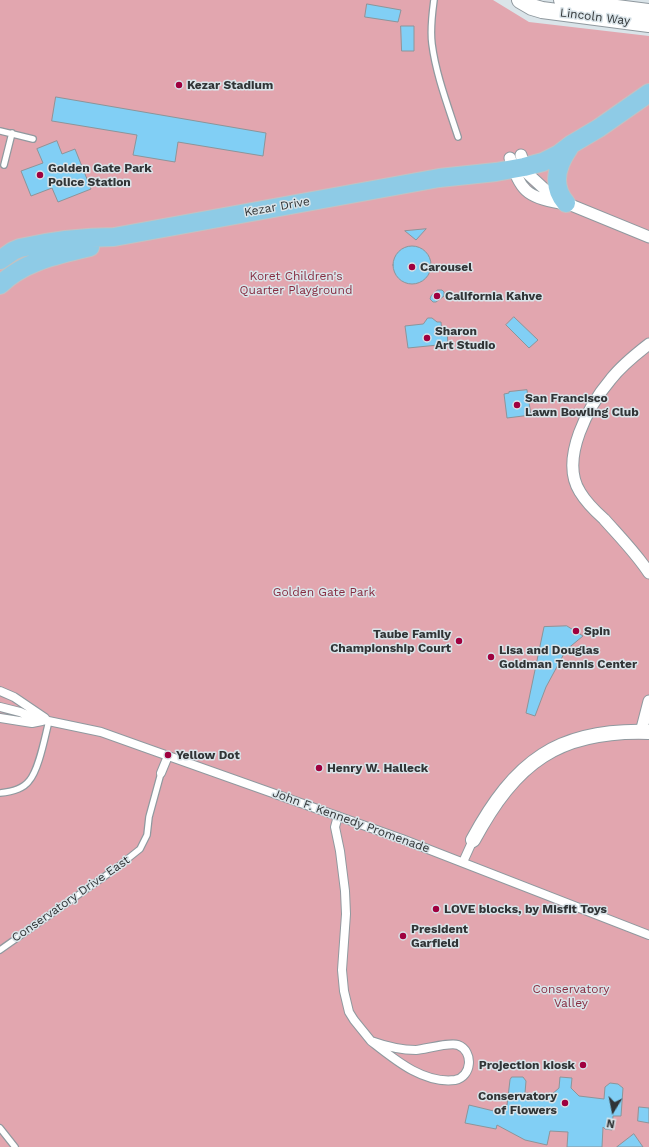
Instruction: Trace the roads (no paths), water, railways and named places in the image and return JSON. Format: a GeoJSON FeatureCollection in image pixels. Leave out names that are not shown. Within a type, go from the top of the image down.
{"type":"FeatureCollection","features":[{"type":"Feature","properties":{"kind":"main road","name":"Lincoln Way"},"geometry":{"type":"LineString","coordinates":[[520,0],[532,7],[542,10],[585,7],[649,12]]}},
{"type":"Feature","properties":{"kind":"main road","name":"Lincoln Way"},"geometry":{"type":"LineString","coordinates":[[562,0],[649,24]]}},
{"type":"Feature","properties":{"kind":"main road","name":"Kezar Drive"},"geometry":{"type":"LineString","coordinates":[[7,256],[27,247],[71,239],[114,237],[439,178],[467,167],[517,163],[557,146],[572,144],[599,128],[649,93]]}},
{"type":"Feature","properties":{"kind":"main road"},"geometry":{"type":"LineString","coordinates":[[566,203],[559,194],[556,178],[561,161],[572,144]]}},
{"type":"Feature","properties":{"kind":"main road","name":"Kezar Drive"},"geometry":{"type":"LineString","coordinates":[[0,285],[15,273],[30,264],[91,247],[114,237]]}},
{"type":"Feature","properties":{"kind":"main road"},"geometry":{"type":"LineString","coordinates":[[0,279],[10,261],[7,256],[71,252]]}},
{"type":"Feature","properties":{"kind":"street"},"geometry":{"type":"LineString","coordinates":[[517,163],[551,195],[566,203],[649,237]]}},
{"type":"Feature","properties":{"kind":"street"},"geometry":{"type":"LineString","coordinates":[[649,344],[622,367],[599,395],[582,427],[575,448],[572,464],[574,479],[579,491],[649,572]]}},
{"type":"Feature","properties":{"kind":"street","name":"John F. Kennedy Promenade"},"geometry":{"type":"LineString","coordinates":[[0,691],[14,697],[49,721]]}},
{"type":"Feature","properties":{"kind":"street"},"geometry":{"type":"LineString","coordinates":[[463,862],[473,840],[507,786],[526,768],[555,748],[581,738],[596,735],[645,732],[649,701]]}},
{"type":"Feature","properties":{"kind":"street","name":"John F. Kennedy Promenade"},"geometry":{"type":"LineString","coordinates":[[0,707],[49,721],[101,732],[463,862],[649,935]]}},
{"type":"Feature","properties":{"kind":"street","name":"John F. Kennedy Promenade"},"geometry":{"type":"LineString","coordinates":[[0,718],[32,723],[49,721]]}},
{"type":"Feature","properties":{"kind":"street","name":"John F. Kennedy Promenade"},"geometry":{"type":"LineString","coordinates":[[20,726],[32,727],[49,721]]}},
{"type":"Feature","properties":{"kind":"street","name":"Conservatory Drive East"},"geometry":{"type":"LineString","coordinates":[[161,773],[168,756]]}},
{"type":"Feature","properties":{"kind":"street"},"geometry":{"type":"LineString","coordinates":[[338,816],[335,827],[340,850],[346,914],[342,970],[344,991],[349,1012],[371,1041],[406,1067],[425,1075],[442,1079],[456,1080],[462,1078],[466,1074],[468,1068],[469,1063],[466,1052],[457,1045],[406,1050],[371,1041]]}},
{"type":"Feature","properties":{"kind":"lane"},"geometry":{"type":"LineString","coordinates":[[434,0],[431,30],[432,44],[438,72],[458,137]]}},
{"type":"Feature","properties":{"kind":"lane"},"geometry":{"type":"LineString","coordinates":[[0,131],[33,139]]}},
{"type":"Feature","properties":{"kind":"lane"},"geometry":{"type":"LineString","coordinates":[[4,165],[12,134]]}},
{"type":"Feature","properties":{"kind":"lane"},"geometry":{"type":"LineString","coordinates":[[0,793],[22,787],[29,781],[36,769],[49,721]]}},
{"type":"Feature","properties":{"kind":"lane","name":"Conservatory Drive East"},"geometry":{"type":"LineString","coordinates":[[0,950],[115,869],[140,849],[147,835],[149,817],[161,773]]}},
{"type":"Feature","properties":{"kind":"lane"},"geometry":{"type":"LineString","coordinates":[[0,1128],[15,1147]]}},
{"type":"Feature","properties":{"kind":"place","name":"Kezar Stadium"},"geometry":{"type":"Point","coordinates":[179,85]}},
{"type":"Feature","properties":{"kind":"place","name":"Golden Gate Park Police Station"},"geometry":{"type":"Point","coordinates":[40,175]}},
{"type":"Feature","properties":{"kind":"place","name":"Carousel"},"geometry":{"type":"Point","coordinates":[412,267]}},
{"type":"Feature","properties":{"kind":"place","name":"California Kahve"},"geometry":{"type":"Point","coordinates":[437,296]}},
{"type":"Feature","properties":{"kind":"place","name":"Sharon Art Studio"},"geometry":{"type":"Point","coordinates":[427,338]}},
{"type":"Feature","properties":{"kind":"place","name":"San Francisco Lawn Bowling Club"},"geometry":{"type":"Point","coordinates":[517,405]}},
{"type":"Feature","properties":{"kind":"place","name":"Spin"},"geometry":{"type":"Point","coordinates":[576,631]}},
{"type":"Feature","properties":{"kind":"place","name":"Taube Family Championship Court"},"geometry":{"type":"Point","coordinates":[459,641]}},
{"type":"Feature","properties":{"kind":"place","name":"Lisa and Douglas Goldman Tennis Center"},"geometry":{"type":"Point","coordinates":[491,657]}},
{"type":"Feature","properties":{"kind":"place","name":"Yellow Dot"},"geometry":{"type":"Point","coordinates":[168,755]}},
{"type":"Feature","properties":{"kind":"place","name":"Henry W. Halleck"},"geometry":{"type":"Point","coordinates":[319,768]}},
{"type":"Feature","properties":{"kind":"place","name":"LOVE blocks, by Misfit Toys"},"geometry":{"type":"Point","coordinates":[436,909]}},
{"type":"Feature","properties":{"kind":"place","name":"President Garfield"},"geometry":{"type":"Point","coordinates":[403,936]}},
{"type":"Feature","properties":{"kind":"place","name":"Projection kiosk"},"geometry":{"type":"Point","coordinates":[583,1065]}},
{"type":"Feature","properties":{"kind":"place","name":"Conservatory of Flowers"},"geometry":{"type":"Point","coordinates":[565,1103]}},
{"type":"Feature","properties":{"kind":"park label","name":"Koret Children's Quarter Playground"},"geometry":{"type":"Point","coordinates":[296,283]}},
{"type":"Feature","properties":{"kind":"park label","name":"Golden Gate Park"},"geometry":{"type":"Point","coordinates":[324,592]}},
{"type":"Feature","properties":{"kind":"park label","name":"Conservatory Valley"},"geometry":{"type":"Point","coordinates":[571,996]}}]}
